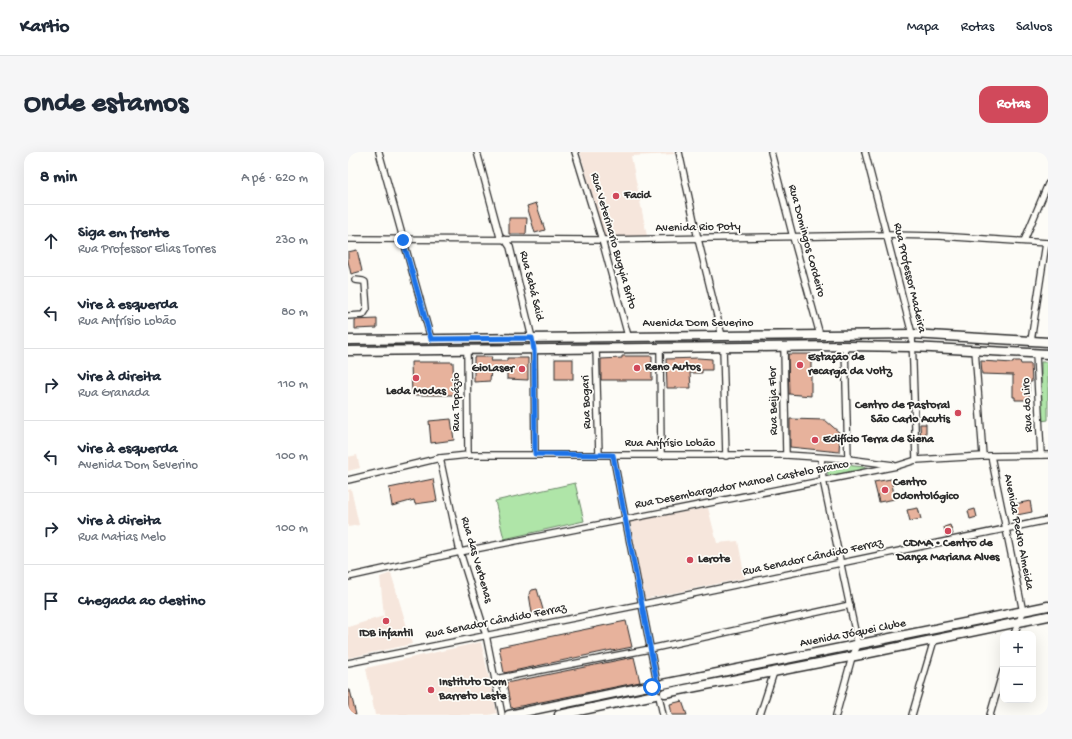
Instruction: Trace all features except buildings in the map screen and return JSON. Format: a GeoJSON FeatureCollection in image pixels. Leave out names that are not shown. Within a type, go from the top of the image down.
{"type":"FeatureCollection","features":[{"type":"Feature","properties":{"kind":"main road","name":"Avenida Dom Severino"},"geometry":{"type":"LineString","coordinates":[[348,340],[912,334],[1048,342]]}},
{"type":"Feature","properties":{"kind":"main road","name":"Avenida Dom Severino"},"geometry":{"type":"LineString","coordinates":[[348,351],[845,346],[912,347],[1048,354]]}},
{"type":"Feature","properties":{"kind":"main road","name":"Avenida Jóquei Clube"},"geometry":{"type":"LineString","coordinates":[[559,715],[659,689],[858,645],[1048,606]]}},
{"type":"Feature","properties":{"kind":"main road","name":"Avenida Jóquei Clube"},"geometry":{"type":"LineString","coordinates":[[509,715],[659,689],[774,672],[1048,616]]}},
{"type":"Feature","properties":{"kind":"street"},"geometry":{"type":"LineString","coordinates":[[379,152],[431,339]]}},
{"type":"Feature","properties":{"kind":"street","name":"Rua Sabá Said"},"geometry":{"type":"LineString","coordinates":[[477,152],[500,237],[506,240],[510,247],[532,338],[534,350],[535,454]]}},
{"type":"Feature","properties":{"kind":"street","name":"Rua Veterinario Bugyia Brito"},"geometry":{"type":"LineString","coordinates":[[575,152],[602,240],[628,336]]}},
{"type":"Feature","properties":{"kind":"street"},"geometry":{"type":"LineString","coordinates":[[679,152],[698,239],[722,336]]}},
{"type":"Feature","properties":{"kind":"street","name":"Rua Domingos Cordeiro"},"geometry":{"type":"LineString","coordinates":[[771,152],[820,334]]}},
{"type":"Feature","properties":{"kind":"street","name":"Rua Professor Madeira"},"geometry":{"type":"LineString","coordinates":[[865,152],[912,334],[916,460]]}},
{"type":"Feature","properties":{"kind":"street"},"geometry":{"type":"LineString","coordinates":[[1024,241],[1048,184]]}},
{"type":"Feature","properties":{"kind":"street","name":"Avenida Rio Poty"},"geometry":{"type":"LineString","coordinates":[[348,239],[602,240],[887,235],[939,236],[1047,243]]}},
{"type":"Feature","properties":{"kind":"street"},"geometry":{"type":"LineString","coordinates":[[1031,341],[1047,243]]}},
{"type":"Feature","properties":{"kind":"street"},"geometry":{"type":"LineString","coordinates":[[348,316],[363,315],[368,309],[366,285],[363,281],[355,280]]}},
{"type":"Feature","properties":{"kind":"street"},"geometry":{"type":"LineString","coordinates":[[845,346],[848,459]]}},
{"type":"Feature","properties":{"kind":"street"},"geometry":{"type":"LineString","coordinates":[[723,347],[726,456]]}},
{"type":"Feature","properties":{"kind":"street","name":"Rua Beija Flor"},"geometry":{"type":"LineString","coordinates":[[784,347],[786,455]]}},
{"type":"Feature","properties":{"kind":"street","name":"Rua Bogari"},"geometry":{"type":"LineString","coordinates":[[596,348],[599,455]]}},
{"type":"Feature","properties":{"kind":"street"},"geometry":{"type":"LineString","coordinates":[[660,348],[661,456]]}},
{"type":"Feature","properties":{"kind":"street","name":"Rua Topázio"},"geometry":{"type":"LineString","coordinates":[[468,350],[468,455]]}},
{"type":"Feature","properties":{"kind":"street"},"geometry":{"type":"LineString","coordinates":[[976,350],[983,456]]}},
{"type":"Feature","properties":{"kind":"street","name":"Rua do Liro"},"geometry":{"type":"LineString","coordinates":[[1036,353],[1041,455]]}},
{"type":"Feature","properties":{"kind":"street","name":"Rua Anfrísio Lobão"},"geometry":{"type":"LineString","coordinates":[[348,480],[440,458],[468,455],[786,455],[848,459],[897,466]]}},
{"type":"Feature","properties":{"kind":"street"},"geometry":{"type":"LineString","coordinates":[[613,455],[663,715]]}},
{"type":"Feature","properties":{"kind":"street","name":"Rua Desembargador Manoel Castelo Branco"},"geometry":{"type":"LineString","coordinates":[[348,578],[460,552],[897,466],[916,460],[983,456],[1048,455]]}},
{"type":"Feature","properties":{"kind":"street","name":"Avenida Pedro Almeida"},"geometry":{"type":"LineString","coordinates":[[991,456],[1023,612]]}},
{"type":"Feature","properties":{"kind":"street","name":"Rua das Verbenas"},"geometry":{"type":"LineString","coordinates":[[440,458],[460,552],[486,635],[502,715]]}},
{"type":"Feature","properties":{"kind":"street"},"geometry":{"type":"LineString","coordinates":[[821,458],[824,480],[858,645],[852,657],[836,715]]}},
{"type":"Feature","properties":{"kind":"street","name":"Rua Senador Cândido Ferraz"},"geometry":{"type":"LineString","coordinates":[[348,663],[1006,530],[1048,520]]}},
{"type":"Feature","properties":{"kind":"street"},"geometry":{"type":"LineString","coordinates":[[495,679],[650,649],[850,605]]}},
{"type":"Feature","properties":{"kind":"street"},"geometry":{"type":"LineString","coordinates":[[1015,631],[1023,612]]}},
{"type":"Feature","properties":{"kind":"street"},"geometry":{"type":"LineString","coordinates":[[912,715],[934,640]]}},
{"type":"Feature","properties":{"kind":"street"},"geometry":{"type":"LineString","coordinates":[[760,715],[774,672]]}},
{"type":"Feature","properties":{"kind":"street"},"geometry":{"type":"LineString","coordinates":[[990,715],[1000,681]]}},
{"type":"Feature","properties":{"kind":"shaded area","name":"Facid"},"geometry":{"type":"Polygon","coordinates":[[[580,152],[675,152],[676,154],[631,156],[647,236],[604,236],[580,152]]]}},
{"type":"Feature","properties":{"kind":"shaded area"},"geometry":{"type":"Polygon","coordinates":[[[357,455],[360,468],[348,471],[348,457],[357,455]]]}},
{"type":"Feature","properties":{"kind":"shaded area"},"geometry":{"type":"Polygon","coordinates":[[[351,489],[359,525],[348,527],[348,490],[351,489]]]}},
{"type":"Feature","properties":{"kind":"shaded area","name":"Lerote"},"geometry":{"type":"Polygon","coordinates":[[[708,508],[717,543],[738,541],[745,578],[644,599],[630,521],[708,508]]]}},
{"type":"Feature","properties":{"kind":"shaded area","name":"IDB infantil"},"geometry":{"type":"Polygon","coordinates":[[[391,573],[412,644],[348,658],[348,627],[384,616],[380,577],[391,573]]]}},
{"type":"Feature","properties":{"kind":"shaded area","name":"Instituto Dom Barreto Leste"},"geometry":{"type":"Polygon","coordinates":[[[481,642],[497,713],[489,715],[375,715],[366,668],[481,642]]]}},
{"type":"Feature","properties":{"kind":"green space"},"geometry":{"type":"Polygon","coordinates":[[[1041,362],[1048,362],[1048,420],[1041,421],[1041,362]]]}},
{"type":"Feature","properties":{"kind":"green space"},"geometry":{"type":"Polygon","coordinates":[[[827,463],[873,468],[828,476],[827,463]]]}},
{"type":"Feature","properties":{"kind":"green space"},"geometry":{"type":"Polygon","coordinates":[[[575,483],[584,521],[504,539],[495,501],[575,483]]]}},
{"type":"Feature","properties":{"kind":"place","name":"Facid"},"geometry":{"type":"Point","coordinates":[616,196]}},
{"type":"Feature","properties":{"kind":"place","name":"Estação de recarga da Voltz"},"geometry":{"type":"Point","coordinates":[800,365]}},
{"type":"Feature","properties":{"kind":"place","name":"Reno Autos"},"geometry":{"type":"Point","coordinates":[637,368]}},
{"type":"Feature","properties":{"kind":"place","name":"GioLaser"},"geometry":{"type":"Point","coordinates":[522,369]}},
{"type":"Feature","properties":{"kind":"place","name":"Leda Modas"},"geometry":{"type":"Point","coordinates":[416,378]}},
{"type":"Feature","properties":{"kind":"place","name":"Centro de Pastoral São Carlo Acutis"},"geometry":{"type":"Point","coordinates":[958,413]}},
{"type":"Feature","properties":{"kind":"place","name":"Edifício Terra de Siena"},"geometry":{"type":"Point","coordinates":[815,440]}},
{"type":"Feature","properties":{"kind":"place","name":"Centro Odontológico"},"geometry":{"type":"Point","coordinates":[885,490]}},
{"type":"Feature","properties":{"kind":"place","name":"CDMA • Centro de Dança Mariana Alves"},"geometry":{"type":"Point","coordinates":[948,531]}},
{"type":"Feature","properties":{"kind":"place","name":"Lerote"},"geometry":{"type":"Point","coordinates":[690,560]}},
{"type":"Feature","properties":{"kind":"place","name":"IDB infantil"},"geometry":{"type":"Point","coordinates":[386,621]}},
{"type":"Feature","properties":{"kind":"place","name":"Instituto Dom Barreto Leste"},"geometry":{"type":"Point","coordinates":[431,690]}},
{"type":"Feature","properties":{"kind":"route"},"geometry":{"type":"LineString","coordinates":[[403,240],[431,339],[532,338],[534,350],[535,454],[613,455],[657,683],[652,687]]}}]}
